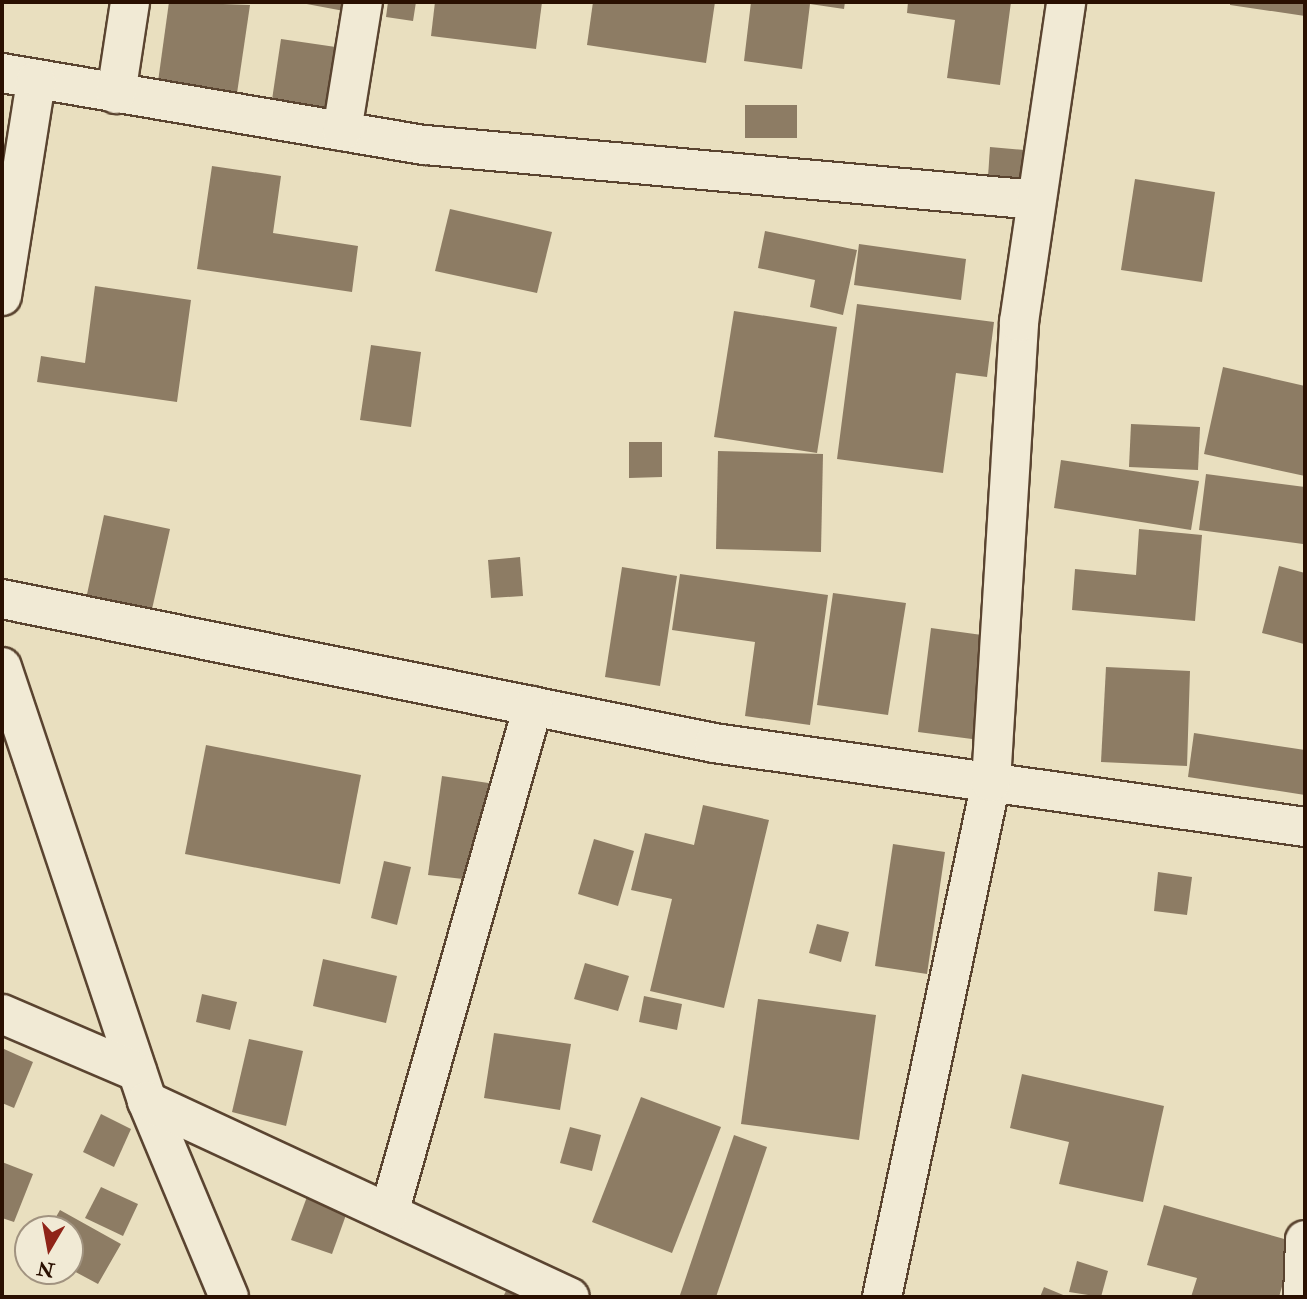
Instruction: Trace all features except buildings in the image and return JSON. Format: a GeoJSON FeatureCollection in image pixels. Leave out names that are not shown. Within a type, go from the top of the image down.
{"type":"FeatureCollection","features":[{"type":"Feature","properties":{"kind":"street"},"geometry":{"type":"LineString","coordinates":[[116,94],[130,2]]}},
{"type":"Feature","properties":{"kind":"street"},"geometry":{"type":"LineString","coordinates":[[342,131],[363,2]]}},
{"type":"Feature","properties":{"kind":"street"},"geometry":{"type":"LineString","coordinates":[[881,1297],[991,782],[1019,322],[1066,2]]}},
{"type":"Feature","properties":{"kind":"street"},"geometry":{"type":"LineString","coordinates":[[2,296],[19,77],[425,145],[1037,200]]}},
{"type":"Feature","properties":{"kind":"street"},"geometry":{"type":"LineString","coordinates":[[2,599],[714,743],[1305,827]]}},
{"type":"Feature","properties":{"kind":"street"},"geometry":{"type":"LineString","coordinates":[[2,667],[142,1086],[229,1297]]}},
{"type":"Feature","properties":{"kind":"street"},"geometry":{"type":"LineString","coordinates":[[389,1213],[533,706]]}},
{"type":"Feature","properties":{"kind":"street"},"geometry":{"type":"LineString","coordinates":[[2,1014],[389,1213],[570,1297]]}},
{"type":"Feature","properties":{"kind":"street"},"geometry":{"type":"LineString","coordinates":[[1303,1297],[1305,1240]]}}]}
